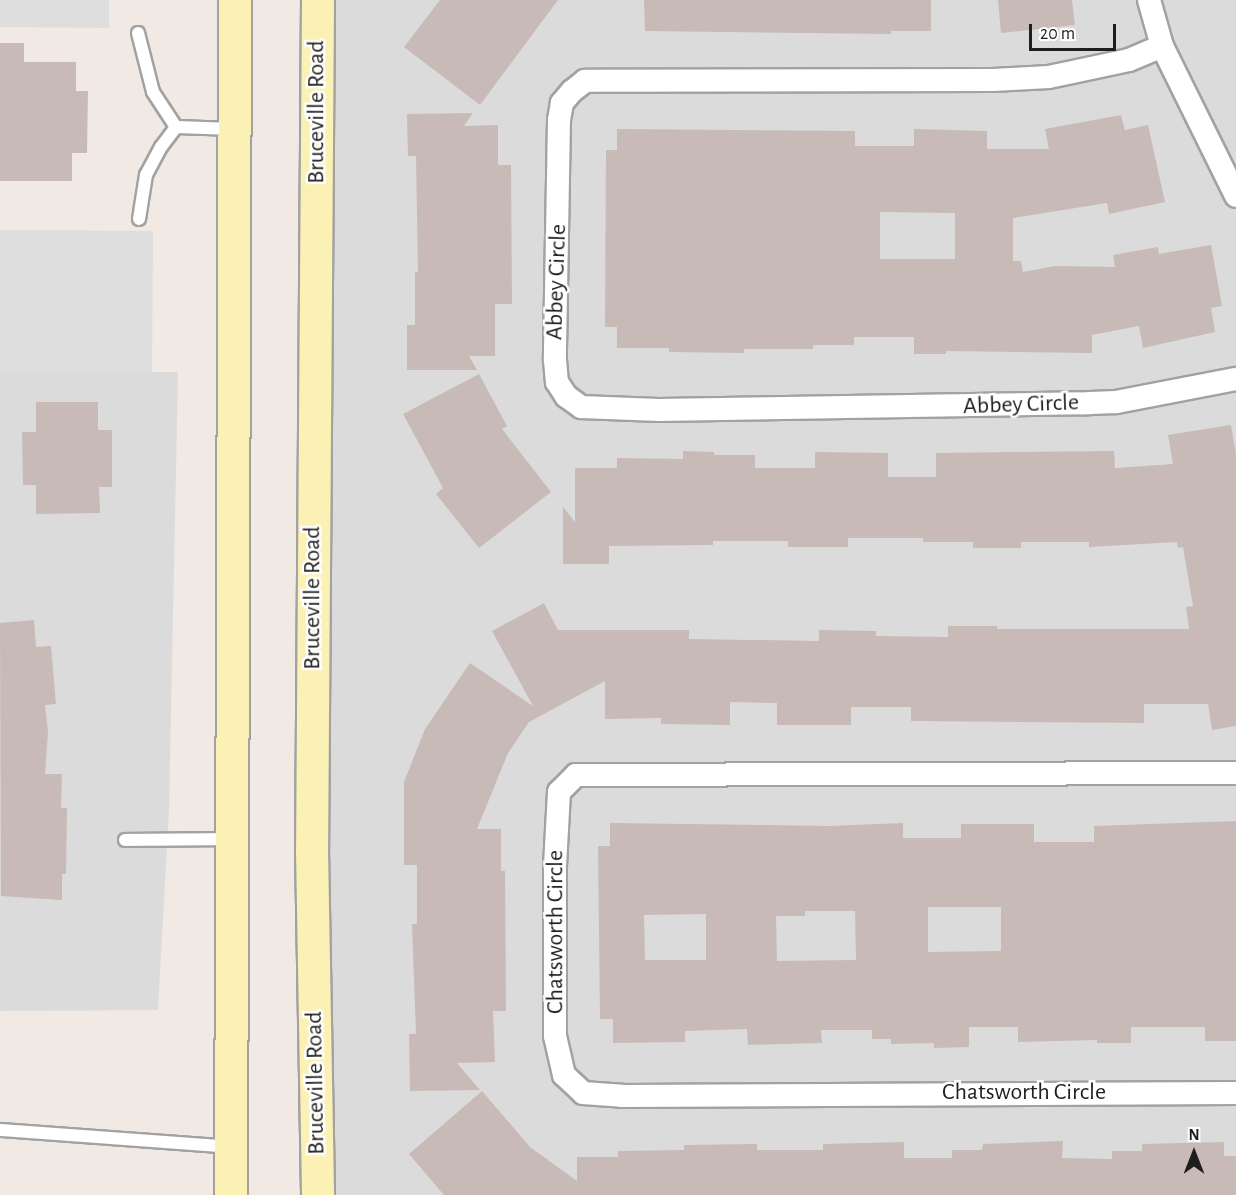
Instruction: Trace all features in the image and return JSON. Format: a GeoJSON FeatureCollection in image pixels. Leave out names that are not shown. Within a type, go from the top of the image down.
{"type":"FeatureCollection","features":[{"type":"Feature","properties":{"kind":"main road"},"geometry":{"type":"LineString","coordinates":[[231,1195],[235,0]]}},
{"type":"Feature","properties":{"kind":"main road","name":"Bruceville Road"},"geometry":{"type":"LineString","coordinates":[[318,0],[312,849],[318,1195]]}},
{"type":"Feature","properties":{"kind":"street"},"geometry":{"type":"LineString","coordinates":[[1149,0],[1162,46],[1236,196]]}},
{"type":"Feature","properties":{"kind":"street","name":"Abbey Circle"},"geometry":{"type":"LineString","coordinates":[[1162,46],[1129,60],[1049,77],[993,80],[585,81],[572,90],[562,103],[559,120],[555,360],[557,382],[566,396],[581,406],[659,410],[1116,402],[1236,379]]}},
{"type":"Feature","properties":{"kind":"street","name":"Chatsworth Circle"},"geometry":{"type":"LineString","coordinates":[[1236,773],[576,775],[559,792],[555,866],[555,1036],[564,1076],[583,1093],[622,1096],[1236,1093]]}},
{"type":"Feature","properties":{"kind":"lane"},"geometry":{"type":"LineString","coordinates":[[138,33],[153,92],[176,127]]}},
{"type":"Feature","properties":{"kind":"lane"},"geometry":{"type":"LineString","coordinates":[[176,127],[235,129]]}},
{"type":"Feature","properties":{"kind":"lane"},"geometry":{"type":"LineString","coordinates":[[139,219],[146,175],[160,147],[176,127]]}},
{"type":"Feature","properties":{"kind":"lane"},"geometry":{"type":"LineString","coordinates":[[125,840],[233,839]]}},
{"type":"Feature","properties":{"kind":"lane"},"geometry":{"type":"LineString","coordinates":[[0,1130],[231,1147]]}},
{"type":"Feature","properties":{"kind":"shaded area"},"geometry":{"type":"Polygon","coordinates":[[[0,0],[109,0],[109,28],[0,27],[0,0]]]}},
{"type":"Feature","properties":{"kind":"shaded area"},"geometry":{"type":"Polygon","coordinates":[[[318,0],[1236,0],[1236,1195],[318,1195],[318,0]]]}},
{"type":"Feature","properties":{"kind":"shaded area"},"geometry":{"type":"Polygon","coordinates":[[[0,230],[153,231],[152,372],[0,371],[0,230]]]}},
{"type":"Feature","properties":{"kind":"shaded area"},"geometry":{"type":"Polygon","coordinates":[[[0,371],[178,372],[169,809],[158,1010],[0,1011],[0,371]]]}},
{"type":"Feature","properties":{"kind":"building"},"geometry":{"type":"Polygon","coordinates":[[[440,0],[558,0],[480,105],[404,47],[440,0]]]}},
{"type":"Feature","properties":{"kind":"building"},"geometry":{"type":"Polygon","coordinates":[[[644,0],[931,0],[931,31],[891,31],[891,34],[645,31],[644,0]]]}},
{"type":"Feature","properties":{"kind":"building"},"geometry":{"type":"Polygon","coordinates":[[[998,0],[1072,0],[1075,25],[1001,33],[998,0]]]}},
{"type":"Feature","properties":{"kind":"building"},"geometry":{"type":"Polygon","coordinates":[[[0,43],[24,43],[24,62],[76,62],[76,91],[88,91],[87,153],[72,153],[72,181],[0,181],[0,43]]]}},
{"type":"Feature","properties":{"kind":"building"},"geometry":{"type":"Polygon","coordinates":[[[473,113],[464,126],[498,125],[498,165],[511,165],[512,304],[495,304],[495,356],[469,356],[477,370],[407,370],[407,325],[415,325],[415,272],[418,272],[416,156],[408,156],[407,114],[473,113]]]}},
{"type":"Feature","properties":{"kind":"building"},"geometry":{"type":"Polygon","coordinates":[[[1121,115],[1125,130],[1148,125],[1165,202],[1109,214],[1107,203],[1013,218],[1013,261],[1021,261],[1023,272],[1055,266],[1115,267],[1113,255],[1158,247],[1159,254],[1211,245],[1222,306],[1211,308],[1215,332],[1143,348],[1139,326],[1092,335],[1092,353],[946,351],[946,354],[914,354],[914,337],[854,337],[854,345],[813,345],[813,349],[744,349],[744,353],[669,352],[669,348],[617,348],[617,327],[605,327],[606,150],[617,150],[617,129],[855,131],[855,146],[914,146],[914,129],[987,131],[987,149],[1049,149],[1045,129],[1121,115]],[[880,212],[880,259],[955,259],[955,213],[880,212]]]}},
{"type":"Feature","properties":{"kind":"building"},"geometry":{"type":"Polygon","coordinates":[[[479,374],[507,426],[502,429],[551,492],[479,548],[436,494],[443,488],[403,414],[479,374]]]}},
{"type":"Feature","properties":{"kind":"building"},"geometry":{"type":"Polygon","coordinates":[[[36,402],[98,402],[98,430],[112,430],[112,487],[99,487],[100,513],[36,514],[36,485],[23,485],[22,432],[36,432],[36,402]]]}},
{"type":"Feature","properties":{"kind":"building"},"geometry":{"type":"Polygon","coordinates":[[[1231,425],[1236,454],[1236,726],[1212,730],[1208,704],[1144,704],[1144,723],[911,721],[911,707],[851,707],[851,725],[777,725],[777,703],[730,702],[730,725],[661,724],[661,718],[605,719],[605,681],[529,722],[508,753],[477,829],[501,829],[501,871],[505,871],[506,1011],[493,1011],[495,1062],[457,1063],[480,1090],[410,1091],[409,1034],[416,1034],[412,924],[417,924],[417,865],[404,865],[404,782],[425,729],[470,663],[533,706],[492,631],[544,603],[558,630],[689,630],[689,639],[819,641],[819,630],[876,631],[876,636],[948,637],[948,626],[997,626],[997,629],[1189,629],[1186,607],[1193,606],[1183,547],[1178,548],[1177,542],[1089,547],[1089,542],[1021,542],[1021,548],[973,548],[973,542],[923,542],[923,538],[848,538],[848,547],[788,547],[788,541],[713,541],[713,545],[609,546],[609,564],[563,564],[563,507],[575,522],[575,468],[617,468],[617,458],[683,459],[683,451],[714,452],[714,455],[755,455],[755,468],[815,468],[815,452],[888,453],[888,477],[936,477],[936,453],[1114,451],[1115,468],[1173,464],[1168,435],[1231,425]]]}},
{"type":"Feature","properties":{"kind":"building"},"geometry":{"type":"Polygon","coordinates":[[[34,620],[36,647],[51,646],[56,704],[45,705],[48,732],[45,774],[62,774],[61,808],[67,808],[66,874],[62,874],[62,900],[1,896],[0,623],[34,620]]]}},
{"type":"Feature","properties":{"kind":"building"},"geometry":{"type":"Polygon","coordinates":[[[1236,821],[1236,1041],[1205,1041],[1205,1027],[1131,1027],[1131,1043],[1097,1043],[1097,1040],[1018,1042],[1018,1027],[969,1027],[969,1047],[934,1048],[934,1043],[891,1044],[891,1039],[872,1039],[872,1030],[821,1030],[822,1043],[748,1045],[747,1029],[685,1031],[685,1042],[613,1043],[613,1019],[600,1019],[598,846],[610,846],[610,823],[830,826],[903,823],[903,838],[961,838],[961,824],[1034,824],[1034,842],[1094,842],[1094,826],[1236,821]],[[928,907],[928,952],[1001,951],[1001,907],[928,907]],[[805,911],[805,916],[776,916],[777,961],[856,960],[855,911],[805,911]],[[706,914],[644,915],[645,960],[706,960],[706,914]]]}},
{"type":"Feature","properties":{"kind":"building"},"geometry":{"type":"Polygon","coordinates":[[[482,1091],[530,1147],[577,1181],[577,1157],[618,1157],[618,1151],[684,1150],[684,1145],[757,1144],[757,1150],[823,1150],[823,1144],[904,1142],[904,1158],[952,1158],[952,1150],[982,1150],[983,1144],[1063,1141],[1062,1158],[1112,1159],[1112,1151],[1142,1151],[1142,1144],[1224,1142],[1224,1156],[1236,1156],[1236,1195],[444,1195],[409,1154],[482,1091]]]}}]}
